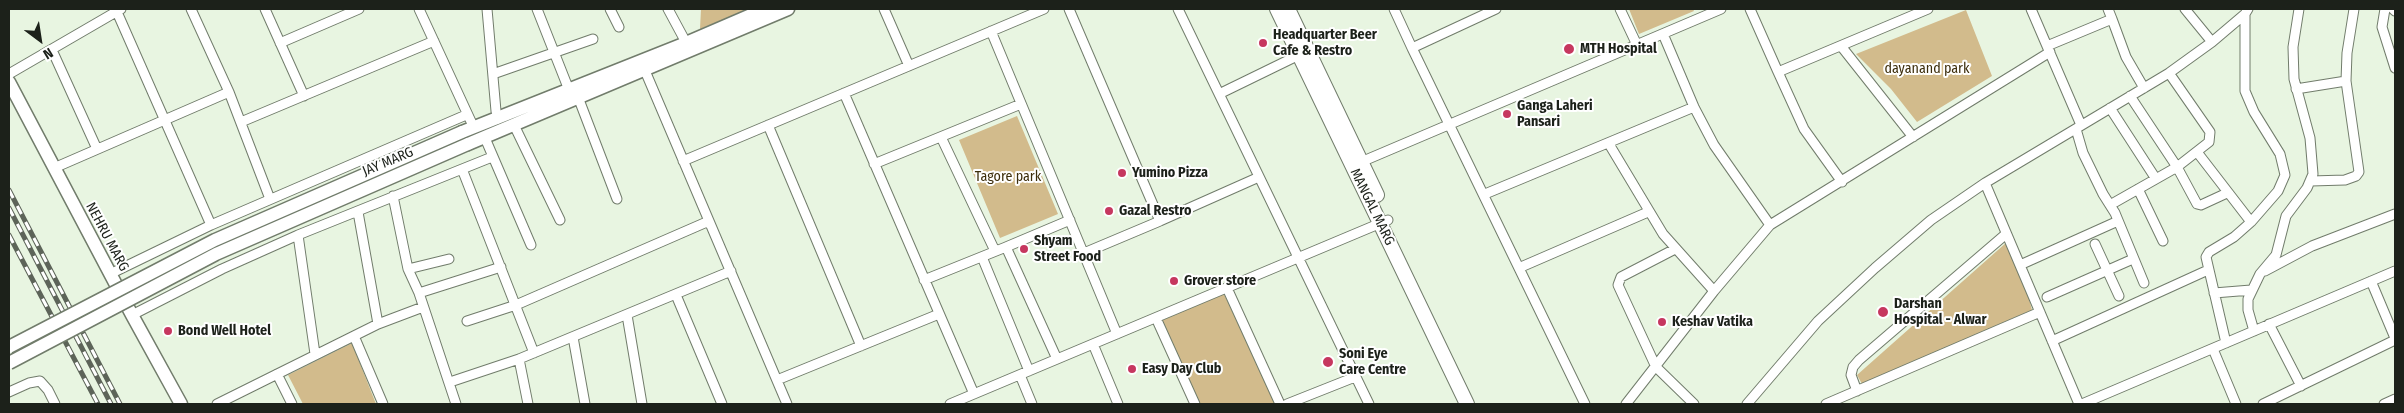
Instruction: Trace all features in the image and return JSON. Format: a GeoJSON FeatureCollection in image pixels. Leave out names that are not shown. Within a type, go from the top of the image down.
{"type":"FeatureCollection","features":[{"type":"Feature","properties":{"kind":"main road","name":"JAY MARG"},"geometry":{"type":"LineString","coordinates":[[688,47],[765,9]]}},
{"type":"Feature","properties":{"kind":"main road","name":"JAY MARG"},"geometry":{"type":"LineString","coordinates":[[9,347],[216,240],[468,130],[573,94],[642,65],[788,9]]}},
{"type":"Feature","properties":{"kind":"main road","name":"MANGAL MARG"},"geometry":{"type":"LineString","coordinates":[[1277,9],[1303,52],[1361,162],[1384,222],[1477,404]]}},
{"type":"Feature","properties":{"kind":"main road","name":"MANGAL MARG"},"geometry":{"type":"LineString","coordinates":[[1288,9],[1303,52],[1384,222],[1467,404]]}},
{"type":"Feature","properties":{"kind":"main road","name":"NEHRU MARG"},"geometry":{"type":"LineString","coordinates":[[9,82],[181,404]]}},
{"type":"Feature","properties":{"kind":"main road","name":"JAY MARG"},"geometry":{"type":"LineString","coordinates":[[9,363],[216,254],[485,138],[573,94]]}},
{"type":"Feature","properties":{"kind":"street"},"geometry":{"type":"LineString","coordinates":[[191,9],[229,92],[270,199]]}},
{"type":"Feature","properties":{"kind":"street"},"geometry":{"type":"LineString","coordinates":[[265,9],[304,96]]}},
{"type":"Feature","properties":{"kind":"street"},"geometry":{"type":"LineString","coordinates":[[280,43],[359,9]]}},
{"type":"Feature","properties":{"kind":"street"},"geometry":{"type":"LineString","coordinates":[[420,9],[466,115],[468,130]]}},
{"type":"Feature","properties":{"kind":"street"},"geometry":{"type":"LineString","coordinates":[[487,9],[498,119]]}},
{"type":"Feature","properties":{"kind":"street"},"geometry":{"type":"LineString","coordinates":[[536,9],[616,199]]}},
{"type":"Feature","properties":{"kind":"street"},"geometry":{"type":"LineString","coordinates":[[610,9],[619,27]]}},
{"type":"Feature","properties":{"kind":"street"},"geometry":{"type":"LineString","coordinates":[[668,9],[688,47]]}},
{"type":"Feature","properties":{"kind":"street"},"geometry":{"type":"LineString","coordinates":[[884,9],[909,66]]}},
{"type":"Feature","properties":{"kind":"street"},"geometry":{"type":"LineString","coordinates":[[683,160],[1044,9]]}},
{"type":"Feature","properties":{"kind":"street"},"geometry":{"type":"LineString","coordinates":[[1069,9],[1160,221]]}},
{"type":"Feature","properties":{"kind":"street"},"geometry":{"type":"LineString","coordinates":[[1178,9],[1368,404]]}},
{"type":"Feature","properties":{"kind":"street"},"geometry":{"type":"LineString","coordinates":[[1394,9],[1521,267],[1585,404]]}},
{"type":"Feature","properties":{"kind":"street"},"geometry":{"type":"LineString","coordinates":[[1620,9],[1637,45]]}},
{"type":"Feature","properties":{"kind":"street"},"geometry":{"type":"LineString","coordinates":[[1361,162],[1663,34],[1702,12],[1721,9]]}},
{"type":"Feature","properties":{"kind":"street"},"geometry":{"type":"LineString","coordinates":[[1750,9],[1804,129],[1842,182]]}},
{"type":"Feature","properties":{"kind":"street"},"geometry":{"type":"LineString","coordinates":[[1778,72],[1928,9]]}},
{"type":"Feature","properties":{"kind":"street"},"geometry":{"type":"LineString","coordinates":[[2030,9],[2048,49],[2078,127],[2083,153],[2118,221],[2144,283]]}},
{"type":"Feature","properties":{"kind":"street"},"geometry":{"type":"LineString","coordinates":[[2108,9],[2126,57],[2144,88]]}},
{"type":"Feature","properties":{"kind":"street"},"geometry":{"type":"LineString","coordinates":[[2185,9],[2212,42]]}},
{"type":"Feature","properties":{"kind":"street"},"geometry":{"type":"LineString","coordinates":[[2254,331],[2247,304],[2251,290],[2260,274],[2276,255],[2286,216],[2311,181],[2314,165],[2312,148],[2294,79],[2293,47],[2299,9]]}},
{"type":"Feature","properties":{"kind":"street"},"geometry":{"type":"LineString","coordinates":[[2311,181],[2345,180],[2356,176],[2359,172],[2346,81],[2347,53],[2354,9]]}},
{"type":"Feature","properties":{"kind":"street"},"geometry":{"type":"LineString","coordinates":[[2385,9],[2382,27],[2395,68]]}},
{"type":"Feature","properties":{"kind":"street"},"geometry":{"type":"LineString","coordinates":[[9,74],[120,10],[211,225]]}},
{"type":"Feature","properties":{"kind":"street"},"geometry":{"type":"LineString","coordinates":[[1412,48],[1490,10]]}},
{"type":"Feature","properties":{"kind":"street"},"geometry":{"type":"LineString","coordinates":[[1747,404],[1805,336],[1851,289],[1931,220],[1984,183],[2169,73],[2212,42],[2246,12]]}},
{"type":"Feature","properties":{"kind":"street"},"geometry":{"type":"LineString","coordinates":[[2226,343],[2206,261],[2209,252],[2234,237],[2250,222],[2278,190],[2283,182],[2285,168],[2280,154],[2254,112],[2245,91],[2246,12]]}},
{"type":"Feature","properties":{"kind":"street"},"geometry":{"type":"LineString","coordinates":[[1626,404],[1714,291],[1770,224],[1842,182],[2048,49],[2112,19]]}},
{"type":"Feature","properties":{"kind":"street"},"geometry":{"type":"LineString","coordinates":[[990,31],[1117,334]]}},
{"type":"Feature","properties":{"kind":"street"},"geometry":{"type":"LineString","coordinates":[[1663,34],[1694,107],[1721,156],[1770,224]]}},
{"type":"Feature","properties":{"kind":"street"},"geometry":{"type":"LineString","coordinates":[[493,74],[593,39]]}},
{"type":"Feature","properties":{"kind":"street"},"geometry":{"type":"LineString","coordinates":[[241,122],[434,41]]}},
{"type":"Feature","properties":{"kind":"street"},"geometry":{"type":"LineString","coordinates":[[1841,46],[1913,137]]}},
{"type":"Feature","properties":{"kind":"street"},"geometry":{"type":"LineString","coordinates":[[52,50],[98,149]]}},
{"type":"Feature","properties":{"kind":"street"},"geometry":{"type":"LineString","coordinates":[[1219,94],[1303,52]]}},
{"type":"Feature","properties":{"kind":"street"},"geometry":{"type":"LineString","coordinates":[[642,65],[787,404]]}},
{"type":"Feature","properties":{"kind":"street"},"geometry":{"type":"LineString","coordinates":[[2110,205],[2176,167],[2209,142],[2210,132],[2169,73]]}},
{"type":"Feature","properties":{"kind":"street"},"geometry":{"type":"LineString","coordinates":[[2296,89],[2346,81]]}},
{"type":"Feature","properties":{"kind":"street"},"geometry":{"type":"LineString","coordinates":[[54,168],[229,92]]}},
{"type":"Feature","properties":{"kind":"street"},"geometry":{"type":"LineString","coordinates":[[844,93],[974,394]]}},
{"type":"Feature","properties":{"kind":"street"},"geometry":{"type":"LineString","coordinates":[[2130,96],[2176,167],[2197,204],[2201,205],[2227,193]]}},
{"type":"Feature","properties":{"kind":"street"},"geometry":{"type":"LineString","coordinates":[[874,164],[1021,104]]}},
{"type":"Feature","properties":{"kind":"street"},"geometry":{"type":"LineString","coordinates":[[1484,194],[1609,144],[1694,107]]}},
{"type":"Feature","properties":{"kind":"street"},"geometry":{"type":"LineString","coordinates":[[2110,108],[2156,179]]}},
{"type":"Feature","properties":{"kind":"street"},"geometry":{"type":"LineString","coordinates":[[110,274],[211,225],[466,115]]}},
{"type":"Feature","properties":{"kind":"street"},"geometry":{"type":"LineString","coordinates":[[514,125],[560,220]]}},
{"type":"Feature","properties":{"kind":"street"},"geometry":{"type":"LineString","coordinates":[[768,125],[861,346]]}},
{"type":"Feature","properties":{"kind":"street"},"geometry":{"type":"LineString","coordinates":[[941,136],[995,251]]}},
{"type":"Feature","properties":{"kind":"street"},"geometry":{"type":"LineString","coordinates":[[485,138],[531,245]]}},
{"type":"Feature","properties":{"kind":"street"},"geometry":{"type":"LineString","coordinates":[[1609,144],[1648,212],[1675,249],[1714,291]]}},
{"type":"Feature","properties":{"kind":"street"},"geometry":{"type":"LineString","coordinates":[[2197,152],[2250,222]]}},
{"type":"Feature","properties":{"kind":"street"},"geometry":{"type":"LineString","coordinates":[[132,315],[222,269],[298,235],[492,157]]}},
{"type":"Feature","properties":{"kind":"street"},"geometry":{"type":"LineString","coordinates":[[462,169],[534,353]]}},
{"type":"Feature","properties":{"kind":"street"},"geometry":{"type":"LineString","coordinates":[[1084,253],[1259,177]]}},
{"type":"Feature","properties":{"kind":"street"},"geometry":{"type":"LineString","coordinates":[[1984,183],[2080,404],[2395,271]]}},
{"type":"Feature","properties":{"kind":"street"},"geometry":{"type":"LineString","coordinates":[[2138,189],[2163,241]]}},
{"type":"Feature","properties":{"kind":"street"},"geometry":{"type":"LineString","coordinates":[[393,196],[408,269],[419,293],[456,404]]}},
{"type":"Feature","properties":{"kind":"street"},"geometry":{"type":"LineString","coordinates":[[358,212],[378,324]]}},
{"type":"Feature","properties":{"kind":"street"},"geometry":{"type":"LineString","coordinates":[[1521,267],[1648,212]]}},
{"type":"Feature","properties":{"kind":"street"},"geometry":{"type":"LineString","coordinates":[[2260,274],[2312,246],[2395,214]]}},
{"type":"Feature","properties":{"kind":"street"},"geometry":{"type":"LineString","coordinates":[[924,280],[1070,220]]}},
{"type":"Feature","properties":{"kind":"street"},"geometry":{"type":"LineString","coordinates":[[467,321],[516,305],[709,221]]}},
{"type":"Feature","properties":{"kind":"street"},"geometry":{"type":"LineString","coordinates":[[2020,265],[2118,221]]}},
{"type":"Feature","properties":{"kind":"street"},"geometry":{"type":"LineString","coordinates":[[950,404],[1384,222]]}},
{"type":"Feature","properties":{"kind":"street"},"geometry":{"type":"LineString","coordinates":[[1857,391],[1850,375],[1853,367],[1859,360],[2006,234]]}},
{"type":"Feature","properties":{"kind":"street"},"geometry":{"type":"LineString","coordinates":[[298,235],[315,354]]}},
{"type":"Feature","properties":{"kind":"street"},"geometry":{"type":"LineString","coordinates":[[2095,244],[2119,296]]}},
{"type":"Feature","properties":{"kind":"street"},"geometry":{"type":"LineString","coordinates":[[1006,247],[1057,359]]}},
{"type":"Feature","properties":{"kind":"street"},"geometry":{"type":"LineString","coordinates":[[1675,249],[1621,277],[1618,281],[1621,293],[1656,367],[1694,404]]}},
{"type":"Feature","properties":{"kind":"street"},"geometry":{"type":"LineString","coordinates":[[982,257],[1029,371]]}},
{"type":"Feature","properties":{"kind":"street"},"geometry":{"type":"LineString","coordinates":[[408,269],[450,259]]}},
{"type":"Feature","properties":{"kind":"street"},"geometry":{"type":"LineString","coordinates":[[2047,297],[2133,259]]}},
{"type":"Feature","properties":{"kind":"street"},"geometry":{"type":"LineString","coordinates":[[419,293],[501,267]]}},
{"type":"Feature","properties":{"kind":"street"},"geometry":{"type":"LineString","coordinates":[[2052,341],[2208,270]]}},
{"type":"Feature","properties":{"kind":"street"},"geometry":{"type":"LineString","coordinates":[[450,382],[519,359],[731,272]]}},
{"type":"Feature","properties":{"kind":"street"},"geometry":{"type":"LineString","coordinates":[[2263,404],[2395,339],[2371,281]]}},
{"type":"Feature","properties":{"kind":"street"},"geometry":{"type":"LineString","coordinates":[[1227,288],[1280,404]]}},
{"type":"Feature","properties":{"kind":"street"},"geometry":{"type":"LineString","coordinates":[[2214,293],[2251,290]]}},
{"type":"Feature","properties":{"kind":"street"},"geometry":{"type":"LineString","coordinates":[[676,295],[722,404]]}},
{"type":"Feature","properties":{"kind":"street"},"geometry":{"type":"LineString","coordinates":[[217,404],[378,324],[423,307]]}},
{"type":"Feature","properties":{"kind":"street"},"geometry":{"type":"LineString","coordinates":[[1826,404],[2040,312]]}},
{"type":"Feature","properties":{"kind":"street"},"geometry":{"type":"LineString","coordinates":[[777,380],[939,314]]}},
{"type":"Feature","properties":{"kind":"street"},"geometry":{"type":"LineString","coordinates":[[626,315],[642,404]]}},
{"type":"Feature","properties":{"kind":"street"},"geometry":{"type":"LineString","coordinates":[[1156,318],[1195,404]]}},
{"type":"Feature","properties":{"kind":"street"},"geometry":{"type":"LineString","coordinates":[[2269,324],[2301,386]]}},
{"type":"Feature","properties":{"kind":"street"},"geometry":{"type":"LineString","coordinates":[[354,336],[383,404]]}},
{"type":"Feature","properties":{"kind":"street"},"geometry":{"type":"LineString","coordinates":[[573,337],[585,404]]}},
{"type":"Feature","properties":{"kind":"street"},"geometry":{"type":"LineString","coordinates":[[1093,344],[1118,404]]}},
{"type":"Feature","properties":{"kind":"street"},"geometry":{"type":"LineString","coordinates":[[2213,348],[2236,404]]}},
{"type":"Feature","properties":{"kind":"street"},"geometry":{"type":"LineString","coordinates":[[519,359],[528,404]]}},
{"type":"Feature","properties":{"kind":"street"},"geometry":{"type":"LineString","coordinates":[[277,374],[292,404]]}},
{"type":"Feature","properties":{"kind":"street"},"geometry":{"type":"LineString","coordinates":[[1020,375],[1032,404]]}},
{"type":"Feature","properties":{"kind":"street"},"geometry":{"type":"LineString","coordinates":[[1287,404],[1355,377]]}},
{"type":"Feature","properties":{"kind":"street"},"geometry":{"type":"LineString","coordinates":[[9,392],[29,383],[40,381],[48,390],[54,404]]}},
{"type":"Feature","properties":{"kind":"street"},"geometry":{"type":"LineString","coordinates":[[2384,404],[2395,399]]}},
{"type":"Feature","properties":{"kind":"green space"},"geometry":{"type":"Polygon","coordinates":[[[701,9],[749,9],[700,29],[701,9]]]}},
{"type":"Feature","properties":{"kind":"green space"},"geometry":{"type":"Polygon","coordinates":[[[1629,9],[1693,9],[1694,11],[1639,34],[1629,9]]]}},
{"type":"Feature","properties":{"kind":"green space","name":"dayanand park"},"geometry":{"type":"Polygon","coordinates":[[[1966,10],[1992,76],[1917,122],[1891,89],[1856,54],[1966,10]]]}},
{"type":"Feature","properties":{"kind":"green space","name":"Tagore park"},"geometry":{"type":"Polygon","coordinates":[[[1017,116],[1058,214],[1000,238],[959,140],[1017,116]]]}},
{"type":"Feature","properties":{"kind":"green space"},"geometry":{"type":"Polygon","coordinates":[[[2007,242],[2020,265],[2032,310],[1862,384],[1857,375],[2007,242]]]}},
{"type":"Feature","properties":{"kind":"green space"},"geometry":{"type":"Polygon","coordinates":[[[1224,294],[1276,404],[1199,404],[1161,317],[1224,294]]]}},
{"type":"Feature","properties":{"kind":"green space"},"geometry":{"type":"Polygon","coordinates":[[[352,343],[376,404],[303,404],[288,375],[352,343]]]}},
{"type":"Feature","properties":{"kind":"railway"},"geometry":{"type":"LineString","coordinates":[[9,190],[120,404]]}},
{"type":"Feature","properties":{"kind":"railway"},"geometry":{"type":"LineString","coordinates":[[9,208],[111,404]]}},
{"type":"Feature","properties":{"kind":"railway"},"geometry":{"type":"LineString","coordinates":[[9,235],[98,404]]}},
{"type":"Feature","properties":{"kind":"place","name":"Headquarter Beer Cafe & Restro"},"geometry":{"type":"Point","coordinates":[1263,43]}},
{"type":"Feature","properties":{"kind":"place","name":"MTH Hospital"},"geometry":{"type":"Point","coordinates":[1569,49]}},
{"type":"Feature","properties":{"kind":"place","name":"Ganga Laheri Pansari"},"geometry":{"type":"Point","coordinates":[1507,114]}},
{"type":"Feature","properties":{"kind":"place","name":"Yumino Pizza"},"geometry":{"type":"Point","coordinates":[1122,173]}},
{"type":"Feature","properties":{"kind":"place","name":"Gazal Restro"},"geometry":{"type":"Point","coordinates":[1109,211]}},
{"type":"Feature","properties":{"kind":"place","name":"Shyam Street Food"},"geometry":{"type":"Point","coordinates":[1024,249]}},
{"type":"Feature","properties":{"kind":"place","name":"Grover store"},"geometry":{"type":"Point","coordinates":[1174,281]}},
{"type":"Feature","properties":{"kind":"place","name":"Darshan Hospital - Alwar"},"geometry":{"type":"Point","coordinates":[1883,312]}},
{"type":"Feature","properties":{"kind":"place","name":"Keshav Vatika"},"geometry":{"type":"Point","coordinates":[1662,322]}},
{"type":"Feature","properties":{"kind":"place","name":"Bond Well Hotel"},"geometry":{"type":"Point","coordinates":[168,331]}},
{"type":"Feature","properties":{"kind":"place","name":"Soni Eye Care Centre"},"geometry":{"type":"Point","coordinates":[1328,362]}},
{"type":"Feature","properties":{"kind":"place","name":"Easy Day Club"},"geometry":{"type":"Point","coordinates":[1132,369]}}]}
